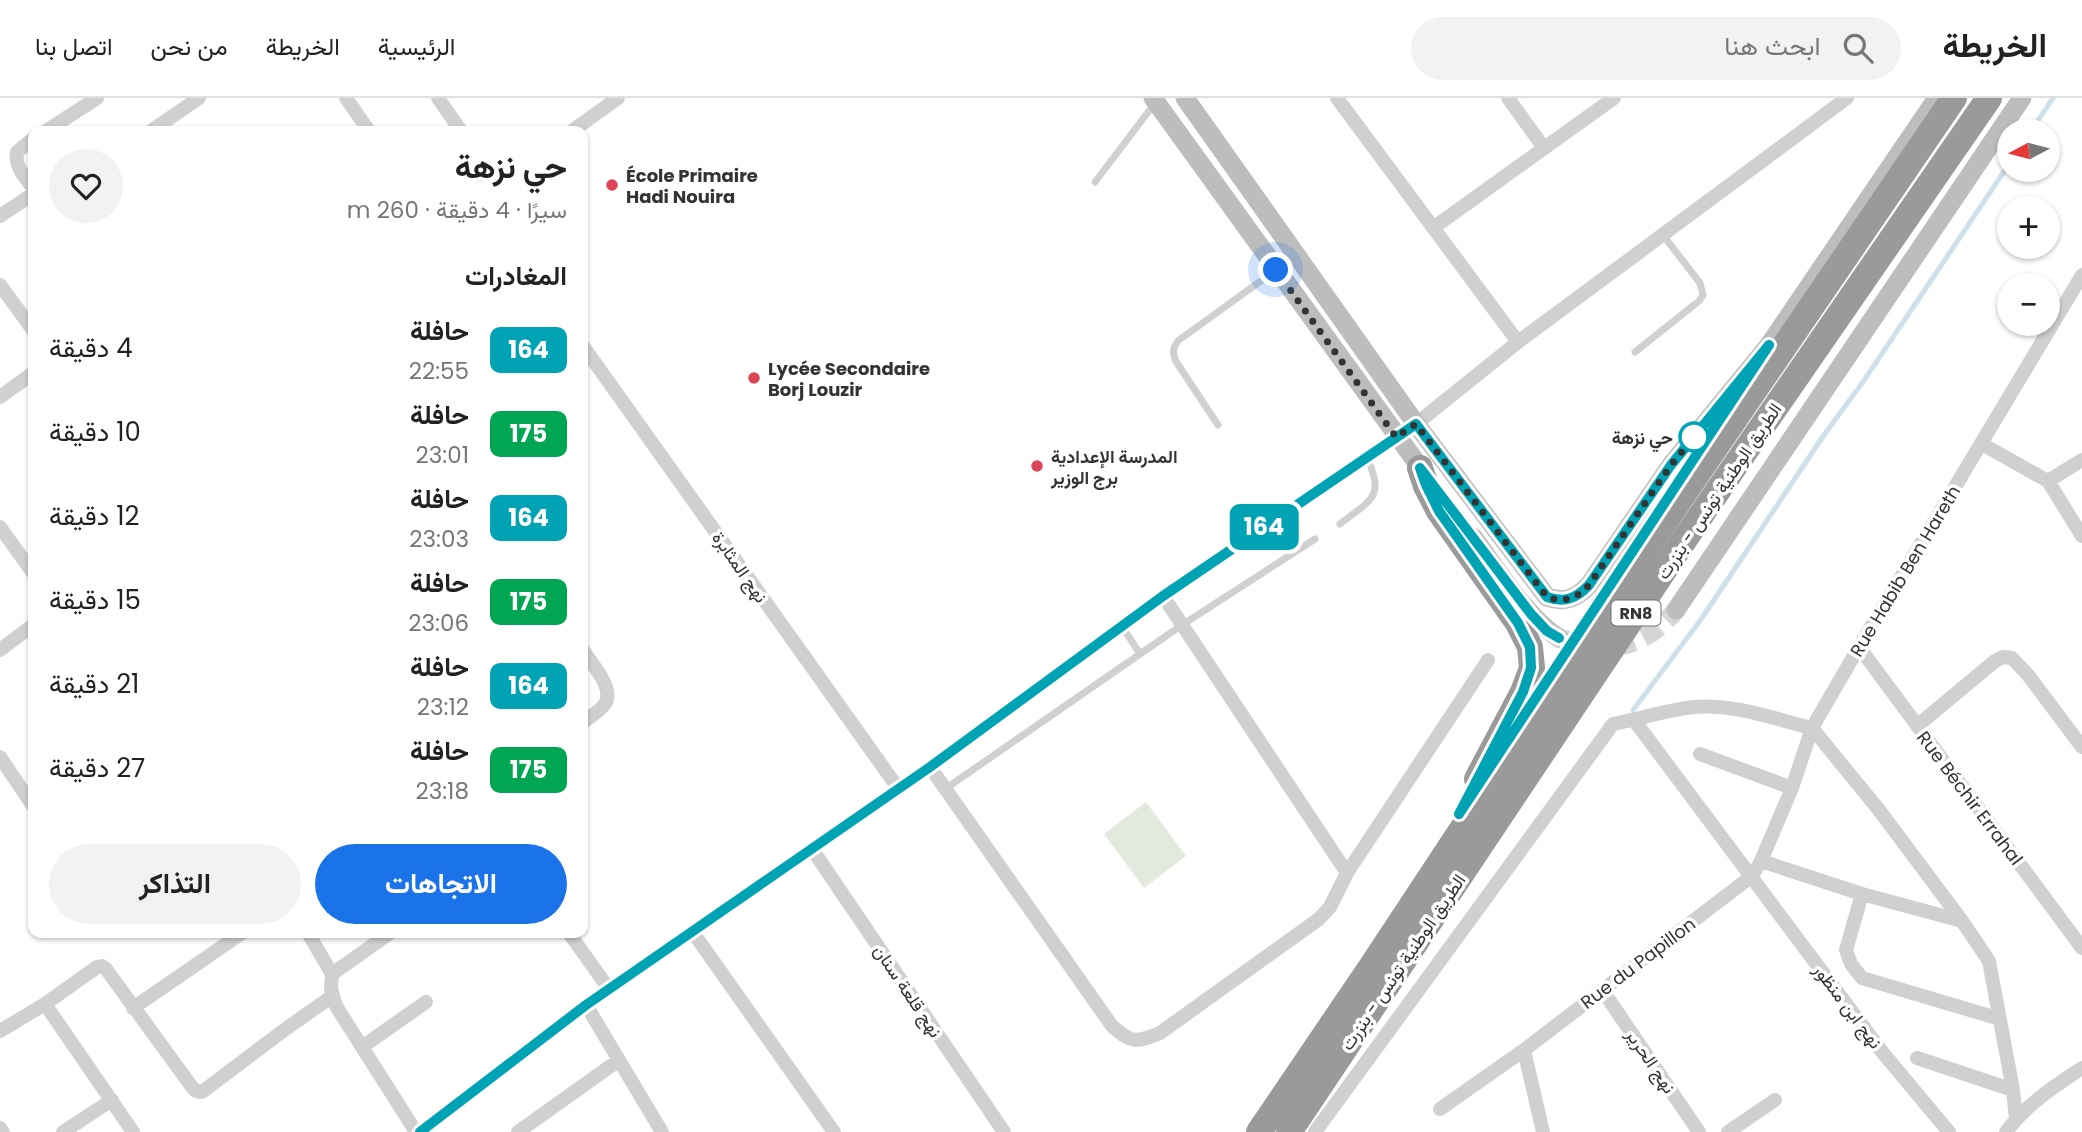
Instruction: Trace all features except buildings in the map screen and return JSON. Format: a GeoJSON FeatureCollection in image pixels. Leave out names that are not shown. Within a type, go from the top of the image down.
{"type":"FeatureCollection","features":[{"type":"Feature","properties":{"kind":"highway","name":"الطريق الوطنية تونس - بنزرت"},"geometry":{"type":"LineString","coordinates":[[1259,1132],[1676,505],[1954,98]]}},
{"type":"Feature","properties":{"kind":"highway","name":"الطريق الوطنية تونس - بنزرت"},"geometry":{"type":"LineString","coordinates":[[1289,1132],[1699,518],[1989,98]]}},
{"type":"Feature","properties":{"kind":"highway","name":"RN8"},"geometry":{"type":"LineString","coordinates":[[1373,964],[1404,901],[1459,814],[1769,345]]}},
{"type":"Feature","properties":{"kind":"highway","name":"RN8"},"geometry":{"type":"LineString","coordinates":[[1420,468],[1439,511],[1518,623],[1530,647],[1531,668],[1523,692],[1459,814]]}},
{"type":"Feature","properties":{"kind":"street"},"geometry":{"type":"LineString","coordinates":[[54,126],[97,98]]}},
{"type":"Feature","properties":{"kind":"street"},"geometry":{"type":"LineString","coordinates":[[158,126],[200,98]]}},
{"type":"Feature","properties":{"kind":"street"},"geometry":{"type":"LineString","coordinates":[[346,98],[366,126]]}},
{"type":"Feature","properties":{"kind":"street"},"geometry":{"type":"LineString","coordinates":[[438,98],[458,126]]}},
{"type":"Feature","properties":{"kind":"street"},"geometry":{"type":"LineString","coordinates":[[579,126],[618,98]]}},
{"type":"Feature","properties":{"kind":"street"},"geometry":{"type":"LineString","coordinates":[[1185,98],[1416,424],[1547,597],[1565,600],[1581,594],[1589,585],[1671,465],[1769,345],[1937,98]]}},
{"type":"Feature","properties":{"kind":"street"},"geometry":{"type":"LineString","coordinates":[[1337,98],[1518,342]]}},
{"type":"Feature","properties":{"kind":"street"},"geometry":{"type":"LineString","coordinates":[[1508,98],[1544,148]]}},
{"type":"Feature","properties":{"kind":"street"},"geometry":{"type":"LineString","coordinates":[[1433,228],[1614,98]]}},
{"type":"Feature","properties":{"kind":"street"},"geometry":{"type":"LineString","coordinates":[[311,938],[332,974],[331,997],[418,1132],[586,1005],[930,767],[1163,596],[1416,424],[1518,342],[1847,98]]}},
{"type":"Feature","properties":{"kind":"street"},"geometry":{"type":"LineString","coordinates":[[1676,610],[2022,98]]}},
{"type":"Feature","properties":{"kind":"street"},"geometry":{"type":"LineString","coordinates":[[1154,100],[1396,437],[1531,614],[1547,631],[1559,638]]}},
{"type":"Feature","properties":{"kind":"street"},"geometry":{"type":"LineString","coordinates":[[28,143],[16,152],[15,159],[28,181]]}},
{"type":"Feature","properties":{"kind":"street"},"geometry":{"type":"LineString","coordinates":[[0,216],[28,197]]}},
{"type":"Feature","properties":{"kind":"street","name":"Rue Habib Ben Hareth"},"geometry":{"type":"LineString","coordinates":[[1752,876],[1792,788],[1812,729],[1858,647],[2081,277]]}},
{"type":"Feature","properties":{"kind":"street"},"geometry":{"type":"LineString","coordinates":[[0,285],[28,323]]}},
{"type":"Feature","properties":{"kind":"street","name":"نهج المثابرة"},"geometry":{"type":"LineString","coordinates":[[588,353],[898,788]]}},
{"type":"Feature","properties":{"kind":"street"},"geometry":{"type":"LineString","coordinates":[[0,397],[28,380]]}},
{"type":"Feature","properties":{"kind":"street"},"geometry":{"type":"LineString","coordinates":[[1982,444],[2049,481],[2082,536]]}},
{"type":"Feature","properties":{"kind":"street"},"geometry":{"type":"LineString","coordinates":[[2049,481],[2082,460]]}},
{"type":"Feature","properties":{"kind":"street"},"geometry":{"type":"LineString","coordinates":[[0,527],[28,566]]}},
{"type":"Feature","properties":{"kind":"street"},"geometry":{"type":"LineString","coordinates":[[1163,596],[1346,873]]}},
{"type":"Feature","properties":{"kind":"street"},"geometry":{"type":"LineString","coordinates":[[0,650],[28,629]]}},
{"type":"Feature","properties":{"kind":"street","name":"Rue Béchir Errahal"},"geometry":{"type":"LineString","coordinates":[[1858,647],[2081,943]]}},
{"type":"Feature","properties":{"kind":"street"},"geometry":{"type":"LineString","coordinates":[[1917,726],[1995,661],[2003,657],[2012,658],[2082,747]]}},
{"type":"Feature","properties":{"kind":"street"},"geometry":{"type":"LineString","coordinates":[[588,658],[604,683],[607,695],[603,706],[588,718]]}},
{"type":"Feature","properties":{"kind":"street"},"geometry":{"type":"LineString","coordinates":[[930,767],[1112,1026],[1126,1039],[1145,1040],[1160,1033],[1319,919],[1330,907],[1346,873],[1488,660]]}},
{"type":"Feature","properties":{"kind":"street"},"geometry":{"type":"LineString","coordinates":[[1315,1132],[1613,724],[1693,707],[1734,710],[1812,729],[1879,810],[1989,961],[2013,1090],[2013,1128]]}},
{"type":"Feature","properties":{"kind":"street","name":"نهج ابن منظور"},"geometry":{"type":"LineString","coordinates":[[1634,720],[1883,1053],[1949,1132]]}},
{"type":"Feature","properties":{"kind":"street"},"geometry":{"type":"LineString","coordinates":[[1700,754],[1792,788]]}},
{"type":"Feature","properties":{"kind":"street"},"geometry":{"type":"LineString","coordinates":[[0,757],[28,799]]}},
{"type":"Feature","properties":{"kind":"street","name":"نهج قلعة سنان"},"geometry":{"type":"LineString","coordinates":[[812,849],[1004,1132]]}},
{"type":"Feature","properties":{"kind":"street"},"geometry":{"type":"LineString","coordinates":[[1761,861],[1861,894],[1962,921]]}},
{"type":"Feature","properties":{"kind":"street","name":"Rue du Papillon"},"geometry":{"type":"LineString","coordinates":[[1440,1109],[1524,1050],[1752,876]]}},
{"type":"Feature","properties":{"kind":"street"},"geometry":{"type":"LineString","coordinates":[[1861,894],[1846,950],[1851,964],[1861,978],[2000,1019]]}},
{"type":"Feature","properties":{"kind":"street"},"geometry":{"type":"LineString","coordinates":[[692,931],[831,1128],[815,1132]]}},
{"type":"Feature","properties":{"kind":"street"},"geometry":{"type":"LineString","coordinates":[[133,1008],[235,938]]}},
{"type":"Feature","properties":{"kind":"street"},"geometry":{"type":"LineString","coordinates":[[332,974],[383,938]]}},
{"type":"Feature","properties":{"kind":"street"},"geometry":{"type":"LineString","coordinates":[[573,938],[609,989]]}},
{"type":"Feature","properties":{"kind":"street"},"geometry":{"type":"LineString","coordinates":[[0,1031],[102,966],[192,1087],[199,1092],[206,1090],[331,997]]}},
{"type":"Feature","properties":{"kind":"street","name":"نهج الحرير"},"geometry":{"type":"LineString","coordinates":[[1602,991],[1699,1132]]}},
{"type":"Feature","properties":{"kind":"street"},"geometry":{"type":"LineString","coordinates":[[362,1047],[426,1002]]}},
{"type":"Feature","properties":{"kind":"street"},"geometry":{"type":"LineString","coordinates":[[45,1004],[133,1132]]}},
{"type":"Feature","properties":{"kind":"street"},"geometry":{"type":"LineString","coordinates":[[586,1005],[662,1132]]}},
{"type":"Feature","properties":{"kind":"street"},"geometry":{"type":"LineString","coordinates":[[1524,1050],[1543,1132]]}},
{"type":"Feature","properties":{"kind":"street"},"geometry":{"type":"LineString","coordinates":[[1917,1058],[2013,1090]]}},
{"type":"Feature","properties":{"kind":"street"},"geometry":{"type":"LineString","coordinates":[[519,1132],[619,1060]]}},
{"type":"Feature","properties":{"kind":"street"},"geometry":{"type":"LineString","coordinates":[[2013,1128],[2027,1107],[2082,1068]]}},
{"type":"Feature","properties":{"kind":"street"},"geometry":{"type":"LineString","coordinates":[[63,1132],[112,1100]]}},
{"type":"Feature","properties":{"kind":"street"},"geometry":{"type":"LineString","coordinates":[[1727,1132],[1775,1100]]}},
{"type":"Feature","properties":{"kind":"lane"},"geometry":{"type":"LineString","coordinates":[[1095,182],[1154,100]]}},
{"type":"Feature","properties":{"kind":"lane"},"geometry":{"type":"LineString","coordinates":[[1635,352],[1703,295],[1700,283],[1663,234]]}},
{"type":"Feature","properties":{"kind":"lane"},"geometry":{"type":"LineString","coordinates":[[1218,425],[1177,363],[1174,349],[1179,340],[1276,270]]}},
{"type":"Feature","properties":{"kind":"lane"},"geometry":{"type":"LineString","coordinates":[[1340,524],[1373,498],[1376,477],[1367,457]]}},
{"type":"Feature","properties":{"kind":"lane"},"geometry":{"type":"LineString","coordinates":[[945,789],[1182,625],[1315,539]]}},
{"type":"Feature","properties":{"kind":"lane"},"geometry":{"type":"LineString","coordinates":[[1122,626],[1140,654]]}},
{"type":"Feature","properties":{"kind":"shaded area"},"geometry":{"type":"Polygon","coordinates":[[[1146,802],[1186,856],[1144,888],[1104,834],[1146,802]]]}},
{"type":"Feature","properties":{"kind":"waterway"},"geometry":{"type":"LineString","coordinates":[[2039,119],[2053,98]]}},
{"type":"Feature","properties":{"kind":"waterway"},"geometry":{"type":"LineString","coordinates":[[1633,710],[1702,618],[1997,182]]}},
{"type":"Feature","properties":{"kind":"tunnel"},"geometry":{"type":"LineString","coordinates":[[1559,638],[1592,646],[1620,646],[1651,633],[1676,610]]}},
{"type":"Feature","properties":{"kind":"bus line","name":"164"},"geometry":{"type":"LineString","coordinates":[[420,1132],[586,1005],[930,767],[1163,596],[1416,424],[1547,597],[1565,600],[1581,594],[1671,465],[1769,345],[1459,814],[1523,692],[1531,668],[1530,647],[1518,623],[1439,511],[1420,468],[1531,614],[1547,631],[1559,638]]}},
{"type":"Feature","properties":{"kind":"place","name":"École Primaire Hadi Nouira"},"geometry":{"type":"Point","coordinates":[612,185]}},
{"type":"Feature","properties":{"kind":"place","name":"Lycée Secondaire Borj Louzir"},"geometry":{"type":"Point","coordinates":[754,378]}},
{"type":"Feature","properties":{"kind":"place","name":"حي نزهة"},"geometry":{"type":"Point","coordinates":[1694,437]}},
{"type":"Feature","properties":{"kind":"place","name":"المدرسة الإعدادية برج الوزير"},"geometry":{"type":"Point","coordinates":[1037,466]}},
{"type":"Feature","properties":{"kind":"route"},"geometry":{"type":"LineString","coordinates":[[1276,270],[1396,437],[1416,424],[1547,597],[1565,600],[1581,594],[1671,465],[1694,437]]}}]}
